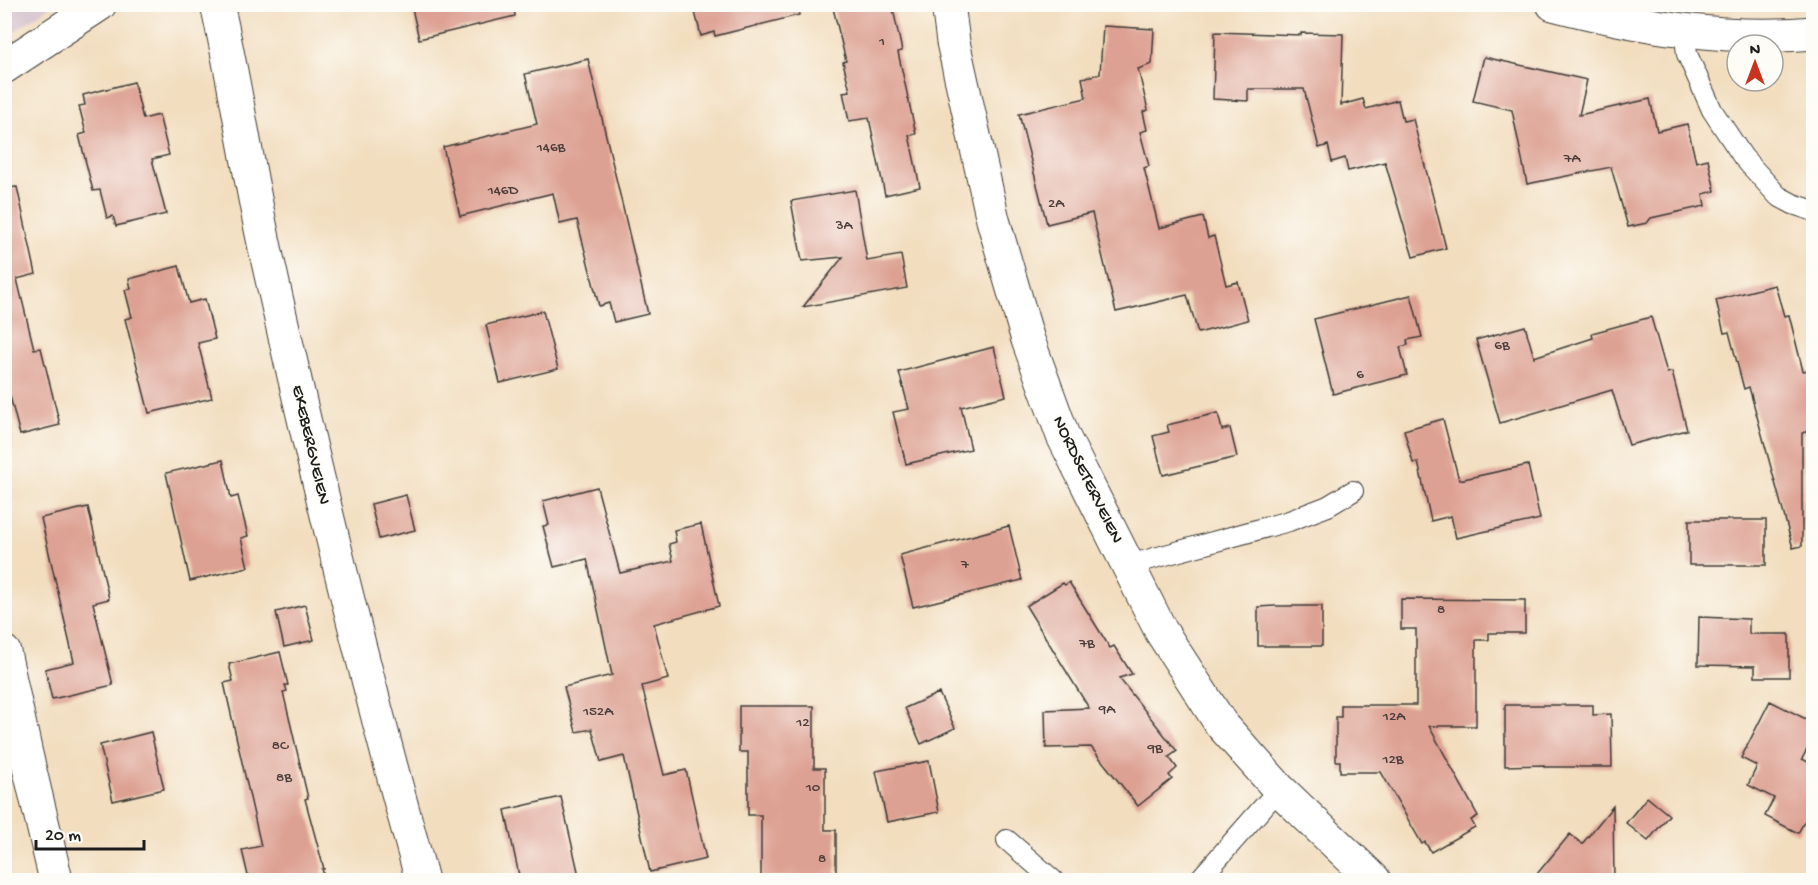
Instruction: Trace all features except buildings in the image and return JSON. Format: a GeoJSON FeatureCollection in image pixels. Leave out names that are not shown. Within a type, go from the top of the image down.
{"type":"FeatureCollection","features":[{"type":"Feature","properties":{"kind":"street"},"geometry":{"type":"LineString","coordinates":[[4,67],[100,4]]}},
{"type":"Feature","properties":{"kind":"street","name":"EKEBERGVEIEN"},"geometry":{"type":"LineString","coordinates":[[217,4],[268,264],[340,571],[422,880]]}},
{"type":"Feature","properties":{"kind":"street","name":"NORDSETERVEIEN"},"geometry":{"type":"LineString","coordinates":[[948,4],[953,42],[993,220],[1028,340],[1063,436],[1161,630],[1221,724],[1279,789],[1374,880]]}},
{"type":"Feature","properties":{"kind":"street"},"geometry":{"type":"LineString","coordinates":[[1553,4],[1639,24],[1729,35],[1767,36],[1814,33]]}},
{"type":"Feature","properties":{"kind":"street"},"geometry":{"type":"LineString","coordinates":[[4,652],[56,880]]}},
{"type":"Feature","properties":{"kind":"lane"},"geometry":{"type":"LineString","coordinates":[[1684,29],[1687,54],[1712,110],[1743,157],[1778,196],[1814,211]]}},
{"type":"Feature","properties":{"kind":"lane"},"geometry":{"type":"LineString","coordinates":[[1129,565],[1289,521],[1328,506],[1353,491]]}},
{"type":"Feature","properties":{"kind":"lane"},"geometry":{"type":"LineString","coordinates":[[1199,880],[1279,789]]}},
{"type":"Feature","properties":{"kind":"lane"},"geometry":{"type":"LineString","coordinates":[[1007,840],[1053,880]]}},
{"type":"Feature","properties":{"kind":"shaded area"},"geometry":{"type":"Polygon","coordinates":[[[5,4],[52,4],[52,5],[5,38],[5,4]]]}}]}
